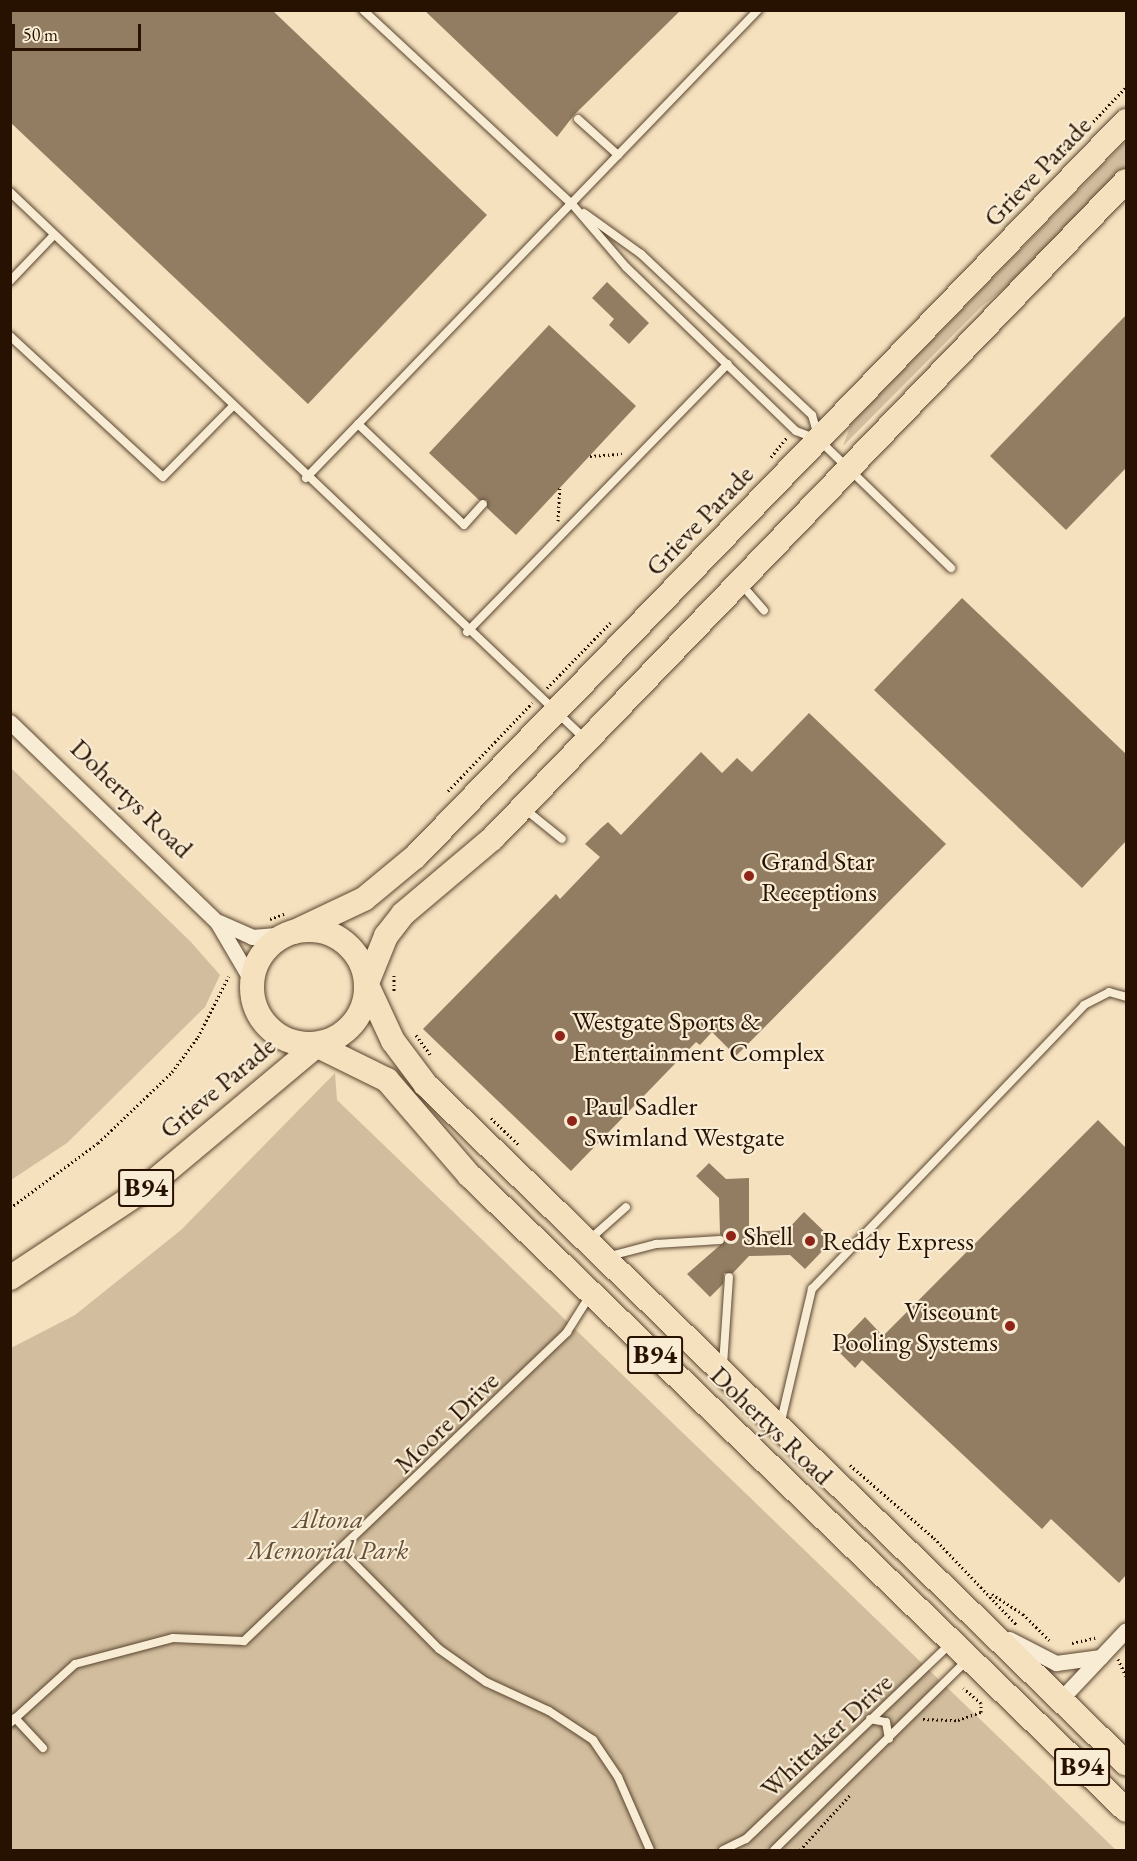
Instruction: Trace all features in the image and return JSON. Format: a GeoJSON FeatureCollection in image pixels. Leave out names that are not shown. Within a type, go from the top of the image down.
{"type":"FeatureCollection","features":[{"type":"Feature","properties":{"kind":"main road","name":"Grieve Parade"},"geometry":{"type":"LineString","coordinates":[[290,926],[353,905],[394,878],[547,703],[819,440],[1126,121]]}},
{"type":"Feature","properties":{"kind":"main road"},"geometry":{"type":"LineString","coordinates":[[290,926],[266,949],[251,985],[256,1010],[271,1029],[283,1037],[317,1046],[353,1023],[367,984],[396,921],[478,853],[738,580],[1126,181]]}},
{"type":"Feature","properties":{"kind":"main road","name":"B94"},"geometry":{"type":"LineString","coordinates":[[290,926],[320,932],[342,942],[358,960],[367,984]]}},
{"type":"Feature","properties":{"kind":"main road","name":"Dohertys Road"},"geometry":{"type":"LineString","coordinates":[[367,984],[384,1026],[413,1070],[723,1374],[1060,1700],[1122,1756]]}},
{"type":"Feature","properties":{"kind":"main road","name":"Grieve Parade"},"geometry":{"type":"LineString","coordinates":[[10,1278],[146,1188],[268,1081],[317,1046]]}},
{"type":"Feature","properties":{"kind":"main road","name":"Dohertys Road"},"geometry":{"type":"LineString","coordinates":[[317,1046],[387,1080],[457,1162],[1126,1810]]}},
{"type":"Feature","properties":{"kind":"main road"},"geometry":{"type":"LineString","coordinates":[[961,1649],[984,1624]]}},
{"type":"Feature","properties":{"kind":"main road"},"geometry":{"type":"LineString","coordinates":[[1038,1723],[1060,1700]]}},
{"type":"Feature","properties":{"kind":"street","name":"Dohertys Road"},"geometry":{"type":"LineString","coordinates":[[10,722],[212,917],[237,954],[251,985]]}},
{"type":"Feature","properties":{"kind":"street","name":"Dohertys Road"},"geometry":{"type":"LineString","coordinates":[[212,917],[250,936],[290,926]]}},
{"type":"Feature","properties":{"kind":"street"},"geometry":{"type":"LineString","coordinates":[[984,1624],[1050,1661],[1101,1657]]}},
{"type":"Feature","properties":{"kind":"street"},"geometry":{"type":"LineString","coordinates":[[1060,1700],[1126,1630]]}},
{"type":"Feature","properties":{"kind":"lane"},"geometry":{"type":"LineString","coordinates":[[363,10],[572,204],[626,267],[796,431],[819,440],[951,568]]}},
{"type":"Feature","properties":{"kind":"lane"},"geometry":{"type":"LineString","coordinates":[[306,478],[758,10]]}},
{"type":"Feature","properties":{"kind":"lane"},"geometry":{"type":"LineString","coordinates":[[578,119],[618,155]]}},
{"type":"Feature","properties":{"kind":"lane"},"geometry":{"type":"LineString","coordinates":[[10,192],[467,632],[585,739]]}},
{"type":"Feature","properties":{"kind":"lane"},"geometry":{"type":"LineString","coordinates":[[572,204],[641,254],[812,416],[819,440]]}},
{"type":"Feature","properties":{"kind":"lane"},"geometry":{"type":"LineString","coordinates":[[10,281],[54,234]]}},
{"type":"Feature","properties":{"kind":"lane"},"geometry":{"type":"LineString","coordinates":[[10,336],[163,477],[232,407]]}},
{"type":"Feature","properties":{"kind":"lane"},"geometry":{"type":"LineString","coordinates":[[467,632],[728,364]]}},
{"type":"Feature","properties":{"kind":"lane"},"geometry":{"type":"LineString","coordinates":[[358,424],[464,525],[483,504]]}},
{"type":"Feature","properties":{"kind":"lane"},"geometry":{"type":"LineString","coordinates":[[738,580],[764,610]]}},
{"type":"Feature","properties":{"kind":"lane"},"geometry":{"type":"LineString","coordinates":[[522,807],[562,839]]}},
{"type":"Feature","properties":{"kind":"lane"},"geometry":{"type":"LineString","coordinates":[[780,1429],[812,1289],[1084,1005],[1109,992],[1126,997]]}},
{"type":"Feature","properties":{"kind":"lane"},"geometry":{"type":"LineString","coordinates":[[595,1249],[626,1207]]}},
{"type":"Feature","properties":{"kind":"lane"},"geometry":{"type":"LineString","coordinates":[[595,1249],[720,1240]]}},
{"type":"Feature","properties":{"kind":"lane"},"geometry":{"type":"LineString","coordinates":[[723,1374],[729,1277]]}},
{"type":"Feature","properties":{"kind":"lane","name":"Moore Drive"},"geometry":{"type":"LineString","coordinates":[[13,1721],[75,1664],[173,1638],[244,1641],[567,1332],[590,1291]]}},
{"type":"Feature","properties":{"kind":"lane"},"geometry":{"type":"LineString","coordinates":[[341,1550],[438,1649],[486,1682],[556,1715],[593,1740],[618,1777],[650,1851]]}},
{"type":"Feature","properties":{"kind":"lane","name":"Whittaker Drive"},"geometry":{"type":"LineString","coordinates":[[722,1850],[746,1839],[868,1720],[961,1649]]}},
{"type":"Feature","properties":{"kind":"lane","name":"Whittaker Drive"},"geometry":{"type":"LineString","coordinates":[[774,1851],[888,1741],[961,1649]]}},
{"type":"Feature","properties":{"kind":"lane"},"geometry":{"type":"LineString","coordinates":[[868,1720],[886,1722],[888,1741]]}},
{"type":"Feature","properties":{"kind":"lane"},"geometry":{"type":"LineString","coordinates":[[13,1721],[43,1748]]}},
{"type":"Feature","properties":{"kind":"path"},"geometry":{"type":"LineString","coordinates":[[590,456],[617,456],[647,446]]}},
{"type":"Feature","properties":{"kind":"path"},"geometry":{"type":"LineString","coordinates":[[554,543],[560,487]]}},
{"type":"Feature","properties":{"kind":"path"},"geometry":{"type":"LineString","coordinates":[[444,796],[464,770],[547,703]]}},
{"type":"Feature","properties":{"kind":"path"},"geometry":{"type":"LineString","coordinates":[[250,936],[263,922],[290,926]]}},
{"type":"Feature","properties":{"kind":"path"},"geometry":{"type":"LineString","coordinates":[[10,1208],[98,1143],[172,1072],[206,1023],[237,954]]}},
{"type":"Feature","properties":{"kind":"path"},"geometry":{"type":"LineString","coordinates":[[393,968],[395,1003]]}},
{"type":"Feature","properties":{"kind":"path"},"geometry":{"type":"LineString","coordinates":[[1023,1631],[991,1594],[1023,1614],[1056,1645],[1037,1640]]}},
{"type":"Feature","properties":{"kind":"path"},"geometry":{"type":"LineString","coordinates":[[918,1721],[958,1720],[981,1712],[981,1703],[963,1688]]}},
{"type":"Feature","properties":{"kind":"path"},"geometry":{"type":"LineString","coordinates":[[800,1851],[855,1788]]}},
{"type":"Feature","properties":{"kind":"green space"},"geometry":{"type":"Polygon","coordinates":[[[1126,141],[1126,169],[1038,262],[982,306],[843,446],[851,424],[1126,141]]]}},
{"type":"Feature","properties":{"kind":"green space"},"geometry":{"type":"Polygon","coordinates":[[[10,767],[191,942],[220,975],[205,1007],[67,1143],[11,1180],[10,767]]]}},
{"type":"Feature","properties":{"kind":"green space","name":"Altona Memorial Park"},"geometry":{"type":"Polygon","coordinates":[[[335,1073],[337,1100],[1116,1850],[11,1850],[11,1348],[75,1315],[181,1230],[335,1073]]]}},
{"type":"Feature","properties":{"kind":"building"},"geometry":{"type":"Polygon","coordinates":[[[10,10],[272,10],[487,215],[308,404],[10,122],[10,10]]]}},
{"type":"Feature","properties":{"kind":"building"},"geometry":{"type":"Polygon","coordinates":[[[424,10],[681,10],[574,115],[557,137],[424,10]]]}},
{"type":"Feature","properties":{"kind":"building"},"geometry":{"type":"Polygon","coordinates":[[[607,282],[649,323],[629,344],[609,325],[614,319],[592,298],[607,282]]]}},
{"type":"Feature","properties":{"kind":"building"},"geometry":{"type":"Polygon","coordinates":[[[1126,315],[1126,468],[1066,530],[990,456],[1126,315]]]}},
{"type":"Feature","properties":{"kind":"building"},"geometry":{"type":"Polygon","coordinates":[[[549,325],[636,406],[516,535],[487,508],[487,500],[479,500],[429,453],[549,325]]]}},
{"type":"Feature","properties":{"kind":"building"},"geometry":{"type":"Polygon","coordinates":[[[962,598],[1126,754],[1126,841],[1082,888],[874,690],[962,598]]]}},
{"type":"Feature","properties":{"kind":"building","name":"Grand Star Receptions"},"geometry":{"type":"Polygon","coordinates":[[[809,713],[946,844],[736,1056],[712,1032],[700,1045],[696,1042],[571,1171],[423,1029],[556,894],[560,899],[600,857],[585,844],[608,822],[621,835],[701,752],[722,773],[737,758],[752,772],[809,713]]]}},
{"type":"Feature","properties":{"kind":"building","name":"Viscount Pooling Systems"},"geometry":{"type":"Polygon","coordinates":[[[1098,1120],[1126,1148],[1126,1575],[1119,1583],[1051,1519],[1042,1529],[862,1360],[855,1368],[835,1348],[865,1317],[883,1336],[1098,1120]]]}},
{"type":"Feature","properties":{"kind":"building"},"geometry":{"type":"Polygon","coordinates":[[[709,1163],[726,1179],[749,1178],[749,1232],[787,1230],[804,1212],[833,1240],[805,1269],[790,1255],[749,1256],[733,1273],[724,1273],[723,1284],[710,1297],[687,1274],[726,1240],[720,1234],[719,1198],[696,1176],[709,1163]]]}},
{"type":"Feature","properties":{"kind":"place","name":"Grand Star Receptions"},"geometry":{"type":"Point","coordinates":[749,876]}},
{"type":"Feature","properties":{"kind":"place","name":"Westgate Sports & Entertainment Complex"},"geometry":{"type":"Point","coordinates":[560,1036]}},
{"type":"Feature","properties":{"kind":"place","name":"Paul Sadler Swimland Westgate"},"geometry":{"type":"Point","coordinates":[572,1121]}},
{"type":"Feature","properties":{"kind":"place","name":"Shell"},"geometry":{"type":"Point","coordinates":[731,1236]}},
{"type":"Feature","properties":{"kind":"place","name":"Reddy Express"},"geometry":{"type":"Point","coordinates":[810,1241]}},
{"type":"Feature","properties":{"kind":"place","name":"Viscount Pooling Systems"},"geometry":{"type":"Point","coordinates":[1010,1326]}}]}
